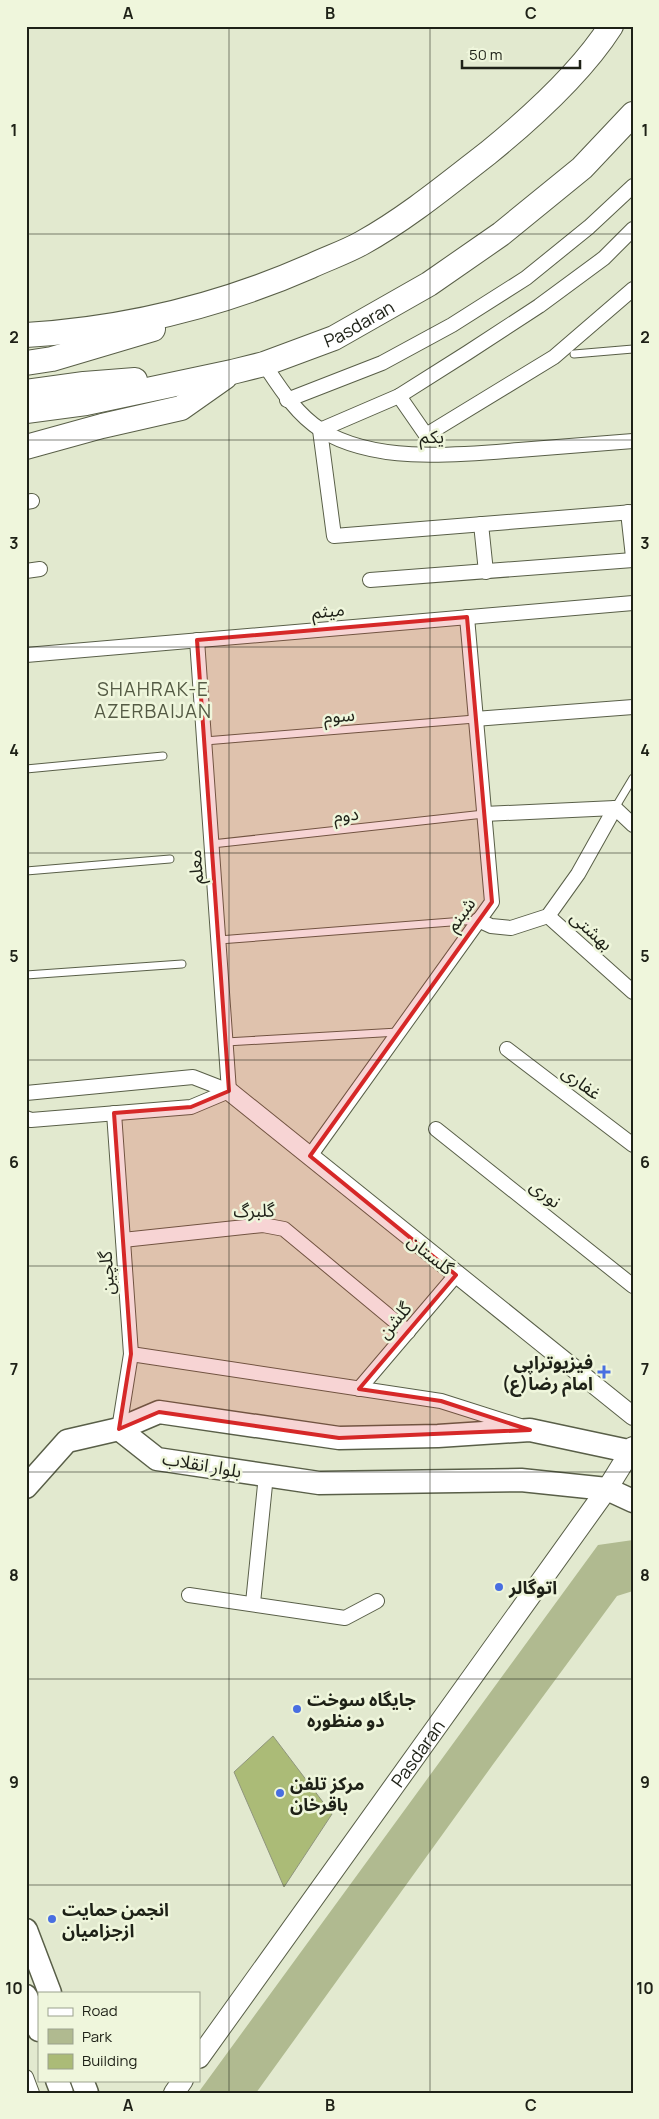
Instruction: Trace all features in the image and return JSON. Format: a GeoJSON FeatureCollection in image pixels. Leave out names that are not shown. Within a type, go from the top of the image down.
{"type":"FeatureCollection","features":[{"type":"Feature","properties":{"kind":"highway"},"geometry":{"type":"LineString","coordinates":[[26,334],[68,332],[190,310],[262,287],[362,243],[438,192],[510,135],[560,87],[611,26]]}},
{"type":"Feature","properties":{"kind":"highway","name":"Pasdaran"},"geometry":{"type":"LineString","coordinates":[[26,411],[86,403],[232,372],[264,364],[334,338],[429,284],[501,234],[582,168],[633,114]]}},
{"type":"Feature","properties":{"kind":"highway"},"geometry":{"type":"LineString","coordinates":[[26,363],[52,359],[146,333],[217,302]]}},
{"type":"Feature","properties":{"kind":"highway"},"geometry":{"type":"LineString","coordinates":[[26,392],[84,384],[232,372]]}},
{"type":"Feature","properties":{"kind":"highway"},"geometry":{"type":"LineString","coordinates":[[26,447],[102,426],[181,408],[232,372]]}},
{"type":"Feature","properties":{"kind":"main road"},"geometry":{"type":"LineString","coordinates":[[26,1486],[67,1441],[119,1428],[159,1412],[339,1438],[438,1436],[530,1430],[632,1450]]}},
{"type":"Feature","properties":{"kind":"main road","name":"بلوار انقلاب"},"geometry":{"type":"LineString","coordinates":[[119,1428],[158,1458],[319,1483],[521,1480],[607,1489],[633,1502]]}},
{"type":"Feature","properties":{"kind":"main road","name":"Pasdaran"},"geometry":{"type":"LineString","coordinates":[[200,2057],[607,1489],[632,1450]]}},
{"type":"Feature","properties":{"kind":"main road"},"geometry":{"type":"LineString","coordinates":[[26,1930],[50,1992]]}},
{"type":"Feature","properties":{"kind":"main road"},"geometry":{"type":"LineString","coordinates":[[26,1996],[38,2027]]}},
{"type":"Feature","properties":{"kind":"main road"},"geometry":{"type":"LineString","coordinates":[[174,2093],[181,2082]]}},
{"type":"Feature","properties":{"kind":"street"},"geometry":{"type":"LineString","coordinates":[[288,400],[382,363],[452,326],[526,278],[588,227],[633,186]]}},
{"type":"Feature","properties":{"kind":"street"},"geometry":{"type":"LineString","coordinates":[[370,580],[486,572],[633,558],[630,512],[334,536],[320,430],[399,396],[539,306],[604,258],[632,232]]}},
{"type":"Feature","properties":{"kind":"street"},"geometry":{"type":"LineString","coordinates":[[399,396],[426,435],[554,357],[633,289]]}},
{"type":"Feature","properties":{"kind":"street","name":"یکم"},"geometry":{"type":"LineString","coordinates":[[264,364],[288,400],[320,430],[344,441],[395,454],[450,455],[633,441]]}},
{"type":"Feature","properties":{"kind":"street"},"geometry":{"type":"LineString","coordinates":[[482,524],[486,572]]}},
{"type":"Feature","properties":{"kind":"street","name":"میثم"},"geometry":{"type":"LineString","coordinates":[[26,655],[633,603]]}},
{"type":"Feature","properties":{"kind":"street","name":"شبنم"},"geometry":{"type":"LineString","coordinates":[[310,1156],[492,902],[467,617]]}},
{"type":"Feature","properties":{"kind":"street","name":"معلم"},"geometry":{"type":"LineString","coordinates":[[198,640],[229,1091]]}},
{"type":"Feature","properties":{"kind":"street"},"geometry":{"type":"LineString","coordinates":[[475,718],[633,707]]}},
{"type":"Feature","properties":{"kind":"street"},"geometry":{"type":"LineString","coordinates":[[478,920],[491,926],[511,928],[548,916],[578,874],[615,808]]}},
{"type":"Feature","properties":{"kind":"street"},"geometry":{"type":"LineString","coordinates":[[484,814],[615,808],[633,825]]}},
{"type":"Feature","properties":{"kind":"street","name":"بهشتی"},"geometry":{"type":"LineString","coordinates":[[548,916],[633,992]]}},
{"type":"Feature","properties":{"kind":"street","name":"غفاری"},"geometry":{"type":"LineString","coordinates":[[507,1049],[633,1146]]}},
{"type":"Feature","properties":{"kind":"street","name":"گلستان"},"geometry":{"type":"LineString","coordinates":[[26,1092],[193,1077],[229,1091],[633,1416]]}},
{"type":"Feature","properties":{"kind":"street"},"geometry":{"type":"LineString","coordinates":[[26,1118],[31,1120],[191,1107],[229,1091]]}},
{"type":"Feature","properties":{"kind":"street","name":"گلچین"},"geometry":{"type":"LineString","coordinates":[[114,1113],[131,1354],[119,1428]]}},
{"type":"Feature","properties":{"kind":"street","name":"نوری"},"geometry":{"type":"LineString","coordinates":[[436,1129],[633,1286]]}},
{"type":"Feature","properties":{"kind":"street","name":"گلبرگ"},"geometry":{"type":"LineString","coordinates":[[123,1240],[264,1225],[284,1229],[408,1332]]}},
{"type":"Feature","properties":{"kind":"street","name":"گلشن"},"geometry":{"type":"LineString","coordinates":[[359,1389],[456,1275]]}},
{"type":"Feature","properties":{"kind":"street"},"geometry":{"type":"LineString","coordinates":[[131,1354],[441,1401],[530,1430]]}},
{"type":"Feature","properties":{"kind":"street"},"geometry":{"type":"LineString","coordinates":[[252,1603],[266,1475]]}},
{"type":"Feature","properties":{"kind":"street"},"geometry":{"type":"LineString","coordinates":[[189,1594],[345,1618],[377,1601]]}},
{"type":"Feature","properties":{"kind":"street"},"geometry":{"type":"LineString","coordinates":[[26,2077],[32,2093]]}},
{"type":"Feature","properties":{"kind":"lane"},"geometry":{"type":"LineString","coordinates":[[574,354],[633,350]]}},
{"type":"Feature","properties":{"kind":"lane","name":"سوم"},"geometry":{"type":"LineString","coordinates":[[205,741],[475,718]]}},
{"type":"Feature","properties":{"kind":"lane"},"geometry":{"type":"LineString","coordinates":[[26,768],[164,756]]}},
{"type":"Feature","properties":{"kind":"lane"},"geometry":{"type":"LineString","coordinates":[[615,808],[633,778]]}},
{"type":"Feature","properties":{"kind":"lane","name":"دوم"},"geometry":{"type":"LineString","coordinates":[[212,844],[484,814]]}},
{"type":"Feature","properties":{"kind":"lane"},"geometry":{"type":"LineString","coordinates":[[26,872],[170,859]]}},
{"type":"Feature","properties":{"kind":"lane"},"geometry":{"type":"LineString","coordinates":[[219,940],[478,920]]}},
{"type":"Feature","properties":{"kind":"lane"},"geometry":{"type":"LineString","coordinates":[[26,975],[182,964]]}},
{"type":"Feature","properties":{"kind":"lane"},"geometry":{"type":"LineString","coordinates":[[226,1042],[399,1032]]}},
{"type":"Feature","properties":{"kind":"highlighted area"},"geometry":{"type":"Polygon","coordinates":[[[467,617],[492,902],[310,1156],[456,1275],[359,1389],[441,1401],[530,1430],[339,1438],[159,1412],[119,1429],[131,1354],[114,1113],[191,1107],[229,1091],[197,640],[467,617]]]}},
{"type":"Feature","properties":{"kind":"green space"},"geometry":{"type":"Polygon","coordinates":[[[633,1540],[633,1591],[617,1596],[256,2093],[198,2093],[598,1545],[633,1540]]]}},
{"type":"Feature","properties":{"kind":"building","name":"مرکز تلفن باقرخان"},"geometry":{"type":"Polygon","coordinates":[[[273,1736],[332,1814],[284,1887],[234,1772],[273,1736]]]}},
{"type":"Feature","properties":{"kind":"place","name":"فیزیوتراپی امام رضا(ع)"},"geometry":{"type":"Point","coordinates":[604,1372]}},
{"type":"Feature","properties":{"kind":"place","name":"اتوگالر"},"geometry":{"type":"Point","coordinates":[499,1587]}},
{"type":"Feature","properties":{"kind":"place","name":"جایگاه سوخت دو منظوره"},"geometry":{"type":"Point","coordinates":[297,1709]}},
{"type":"Feature","properties":{"kind":"place","name":"مرکز تلفن باقرخان"},"geometry":{"type":"Point","coordinates":[280,1793]}},
{"type":"Feature","properties":{"kind":"place","name":"انجمن حمایت ازجزامیان"},"geometry":{"type":"Point","coordinates":[52,1919]}},
{"type":"Feature","properties":{"kind":"district","name":"SHAHRAK-E AZERBAIJAN"},"geometry":{"type":"Point","coordinates":[153,700]}}]}
